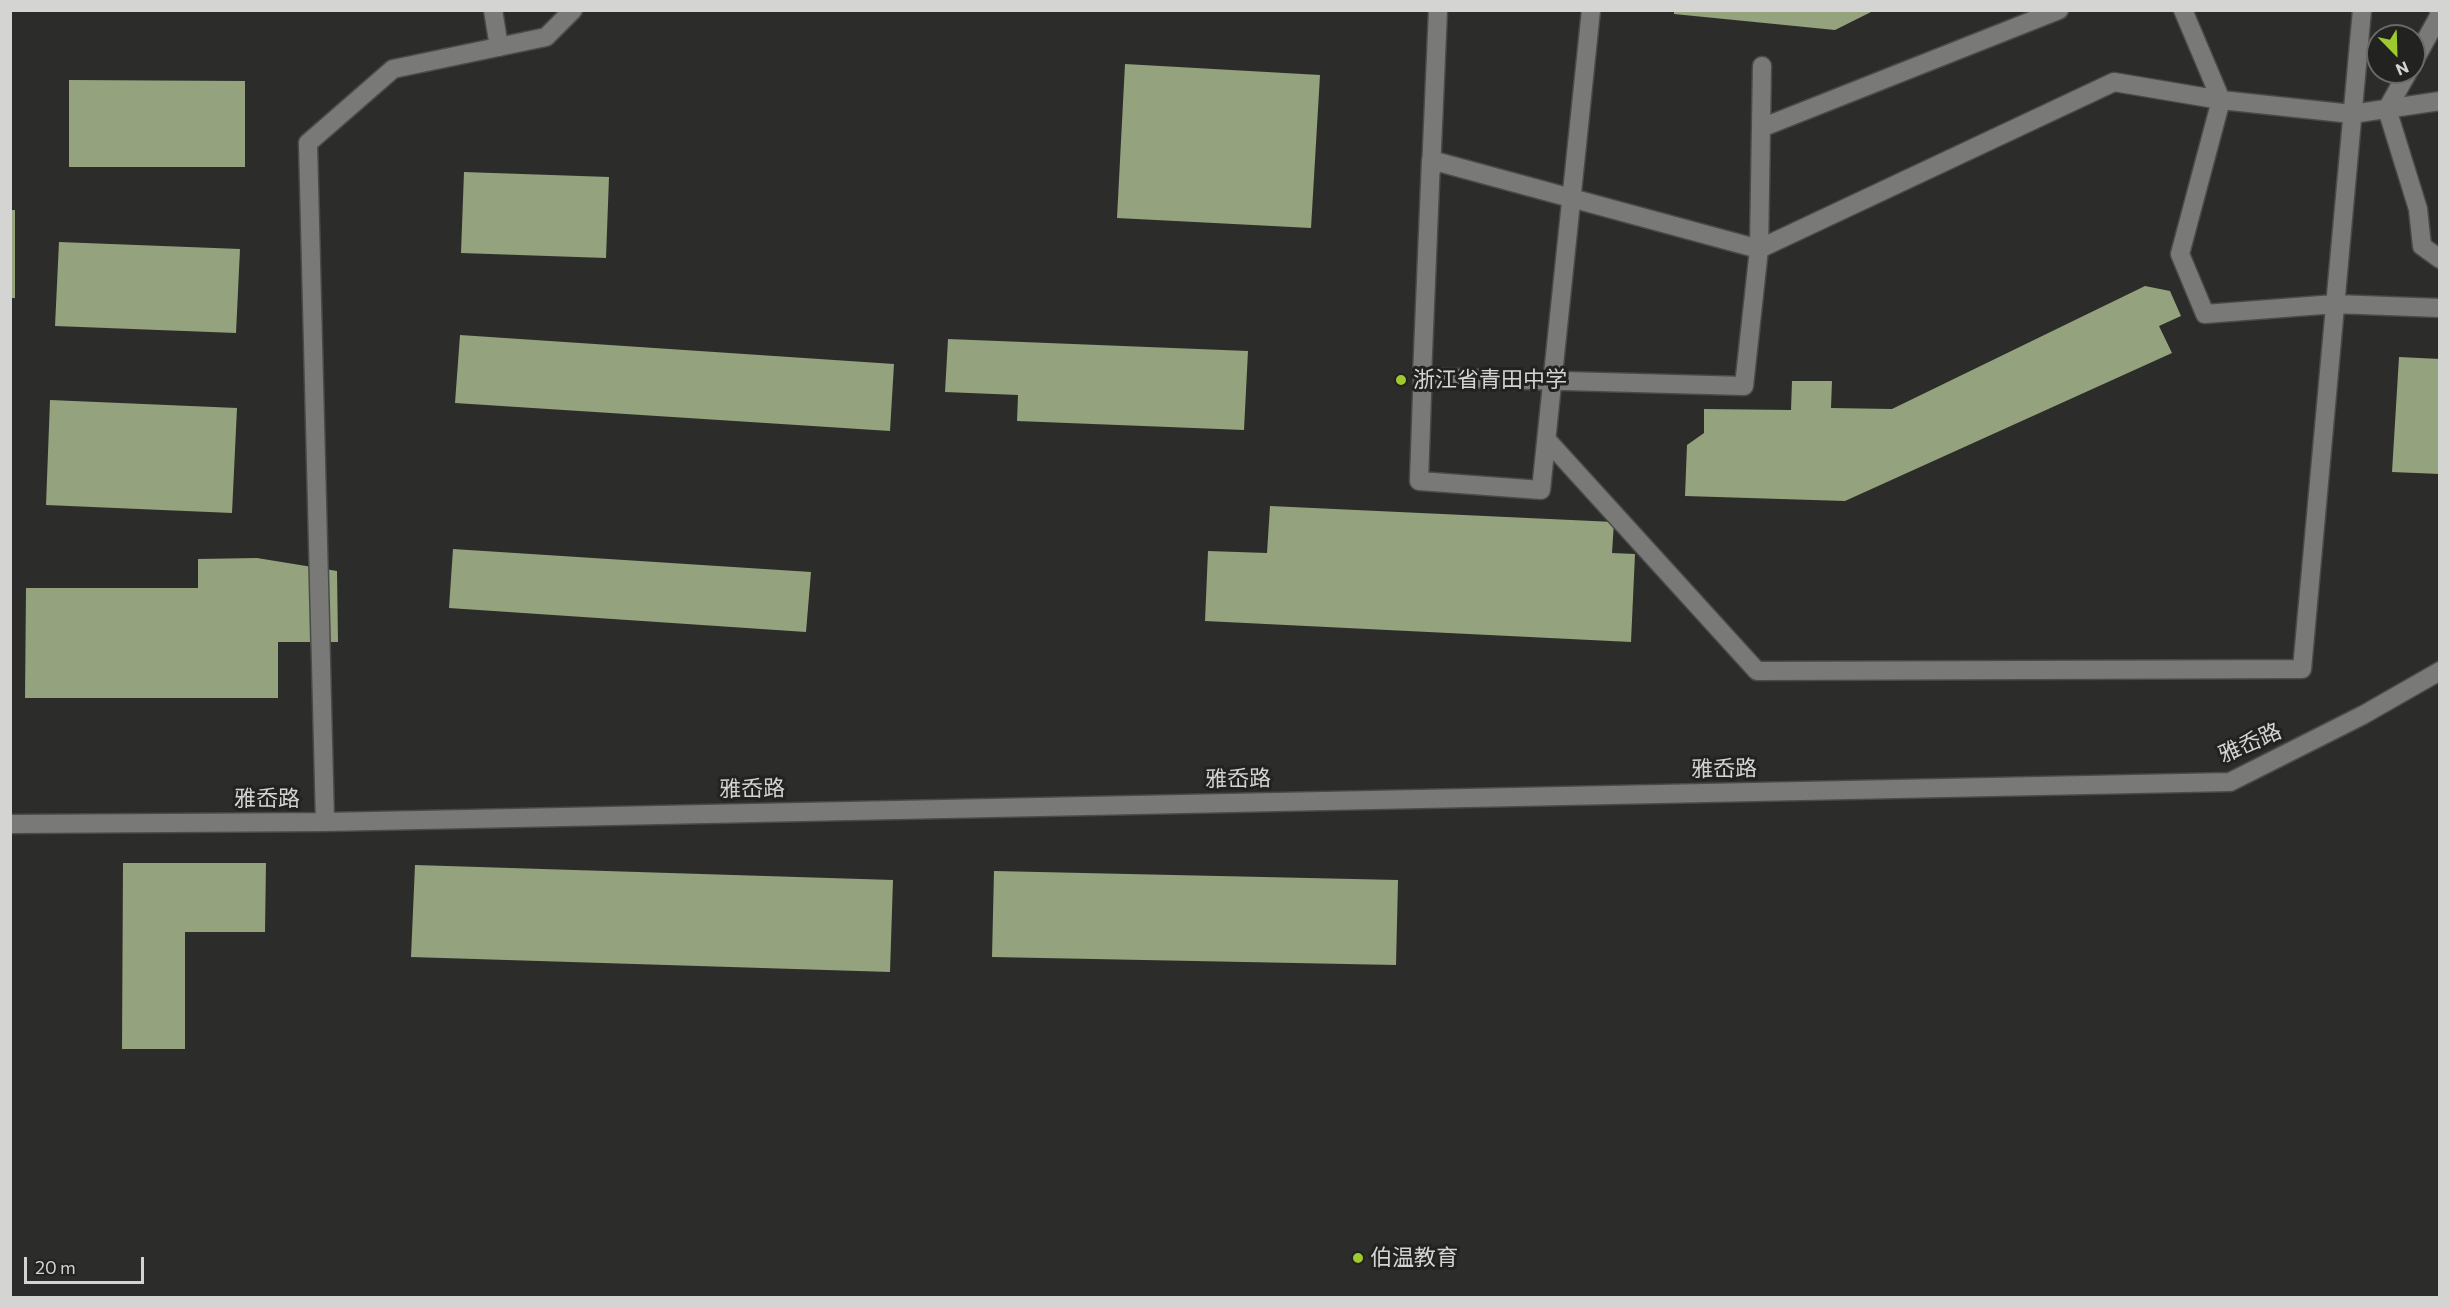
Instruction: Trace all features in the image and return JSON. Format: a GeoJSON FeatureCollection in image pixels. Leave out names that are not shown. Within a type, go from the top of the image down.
{"type":"FeatureCollection","features":[{"type":"Feature","properties":{"kind":"street"},"geometry":{"type":"LineString","coordinates":[[493,10],[499,47]]}},
{"type":"Feature","properties":{"kind":"street"},"geometry":{"type":"LineString","coordinates":[[325,822],[308,143],[393,69],[546,37],[573,10]]}},
{"type":"Feature","properties":{"kind":"street"},"geometry":{"type":"LineString","coordinates":[[1438,10],[1419,481],[1541,490],[1592,10]]}},
{"type":"Feature","properties":{"kind":"street"},"geometry":{"type":"LineString","coordinates":[[1761,128],[2059,10]]}},
{"type":"Feature","properties":{"kind":"street"},"geometry":{"type":"LineString","coordinates":[[2183,10],[2221,100],[2180,254],[2205,314],[2335,304],[2439,308]]}},
{"type":"Feature","properties":{"kind":"street"},"geometry":{"type":"LineString","coordinates":[[1546,440],[1757,671],[2301,669],[2362,10]]}},
{"type":"Feature","properties":{"kind":"street"},"geometry":{"type":"LineString","coordinates":[[2426,39],[2439,16],[2439,10]]}},
{"type":"Feature","properties":{"kind":"street"},"geometry":{"type":"LineString","coordinates":[[1422,377],[1744,386],[1760,249],[1762,66]]}},
{"type":"Feature","properties":{"kind":"street"},"geometry":{"type":"LineString","coordinates":[[1431,160],[1760,249],[2114,82],[2221,100],[2352,114],[2439,101]]}},
{"type":"Feature","properties":{"kind":"street"},"geometry":{"type":"LineString","coordinates":[[2401,84],[2387,109],[2418,209],[2422,246],[2439,259]]}},
{"type":"Feature","properties":{"kind":"street","name":"雅岙路"},"geometry":{"type":"LineString","coordinates":[[10,824],[325,822],[2230,782],[2362,715],[2439,671]]}},
{"type":"Feature","properties":{"kind":"building"},"geometry":{"type":"Polygon","coordinates":[[[1674,10],[1875,10],[1835,30],[1674,14],[1674,10]]]}},
{"type":"Feature","properties":{"kind":"building"},"geometry":{"type":"Polygon","coordinates":[[[1125,64],[1320,75],[1311,228],[1117,218],[1125,64]]]}},
{"type":"Feature","properties":{"kind":"building"},"geometry":{"type":"Polygon","coordinates":[[[69,80],[245,81],[245,167],[69,167],[69,80]]]}},
{"type":"Feature","properties":{"kind":"building"},"geometry":{"type":"Polygon","coordinates":[[[464,172],[609,177],[606,258],[461,253],[464,172]]]}},
{"type":"Feature","properties":{"kind":"building"},"geometry":{"type":"Polygon","coordinates":[[[10,210],[15,210],[15,298],[10,298],[10,210]]]}},
{"type":"Feature","properties":{"kind":"building"},"geometry":{"type":"Polygon","coordinates":[[[59,242],[240,249],[236,333],[55,326],[59,242]]]}},
{"type":"Feature","properties":{"kind":"building"},"geometry":{"type":"Polygon","coordinates":[[[2145,286],[2170,291],[2181,316],[2159,326],[2172,353],[1845,501],[1685,496],[1687,445],[1704,433],[1704,409],[1791,410],[1792,381],[1832,381],[1831,408],[1892,409],[2145,286]]]}},
{"type":"Feature","properties":{"kind":"building"},"geometry":{"type":"Polygon","coordinates":[[[460,335],[894,364],[890,431],[455,403],[460,335]]]}},
{"type":"Feature","properties":{"kind":"building"},"geometry":{"type":"Polygon","coordinates":[[[948,339],[1248,351],[1244,430],[1017,421],[1018,395],[945,392],[948,339]]]}},
{"type":"Feature","properties":{"kind":"building"},"geometry":{"type":"Polygon","coordinates":[[[2399,357],[2440,359],[2440,474],[2392,472],[2399,357]]]}},
{"type":"Feature","properties":{"kind":"building"},"geometry":{"type":"Polygon","coordinates":[[[50,400],[237,408],[232,513],[46,505],[50,400]]]}},
{"type":"Feature","properties":{"kind":"building"},"geometry":{"type":"Polygon","coordinates":[[[1270,506],[1614,522],[1612,553],[1635,554],[1631,642],[1205,621],[1208,551],[1267,553],[1270,506]]]}},
{"type":"Feature","properties":{"kind":"building"},"geometry":{"type":"Polygon","coordinates":[[[453,549],[811,572],[806,632],[449,608],[453,549]]]}},
{"type":"Feature","properties":{"kind":"building"},"geometry":{"type":"Polygon","coordinates":[[[257,558],[337,571],[338,642],[278,642],[278,698],[25,698],[26,588],[198,588],[198,559],[257,558]]]}},
{"type":"Feature","properties":{"kind":"building"},"geometry":{"type":"Polygon","coordinates":[[[123,863],[266,863],[265,932],[185,932],[185,1049],[122,1049],[123,863]]]}},
{"type":"Feature","properties":{"kind":"building"},"geometry":{"type":"Polygon","coordinates":[[[415,865],[893,880],[890,972],[411,957],[415,865]]]}},
{"type":"Feature","properties":{"kind":"building"},"geometry":{"type":"Polygon","coordinates":[[[994,871],[1398,880],[1396,965],[992,957],[994,871]]]}},
{"type":"Feature","properties":{"kind":"place","name":"浙江省青田中学"},"geometry":{"type":"Point","coordinates":[1401,380]}},
{"type":"Feature","properties":{"kind":"place","name":"伯温教育"},"geometry":{"type":"Point","coordinates":[1358,1258]}}]}
